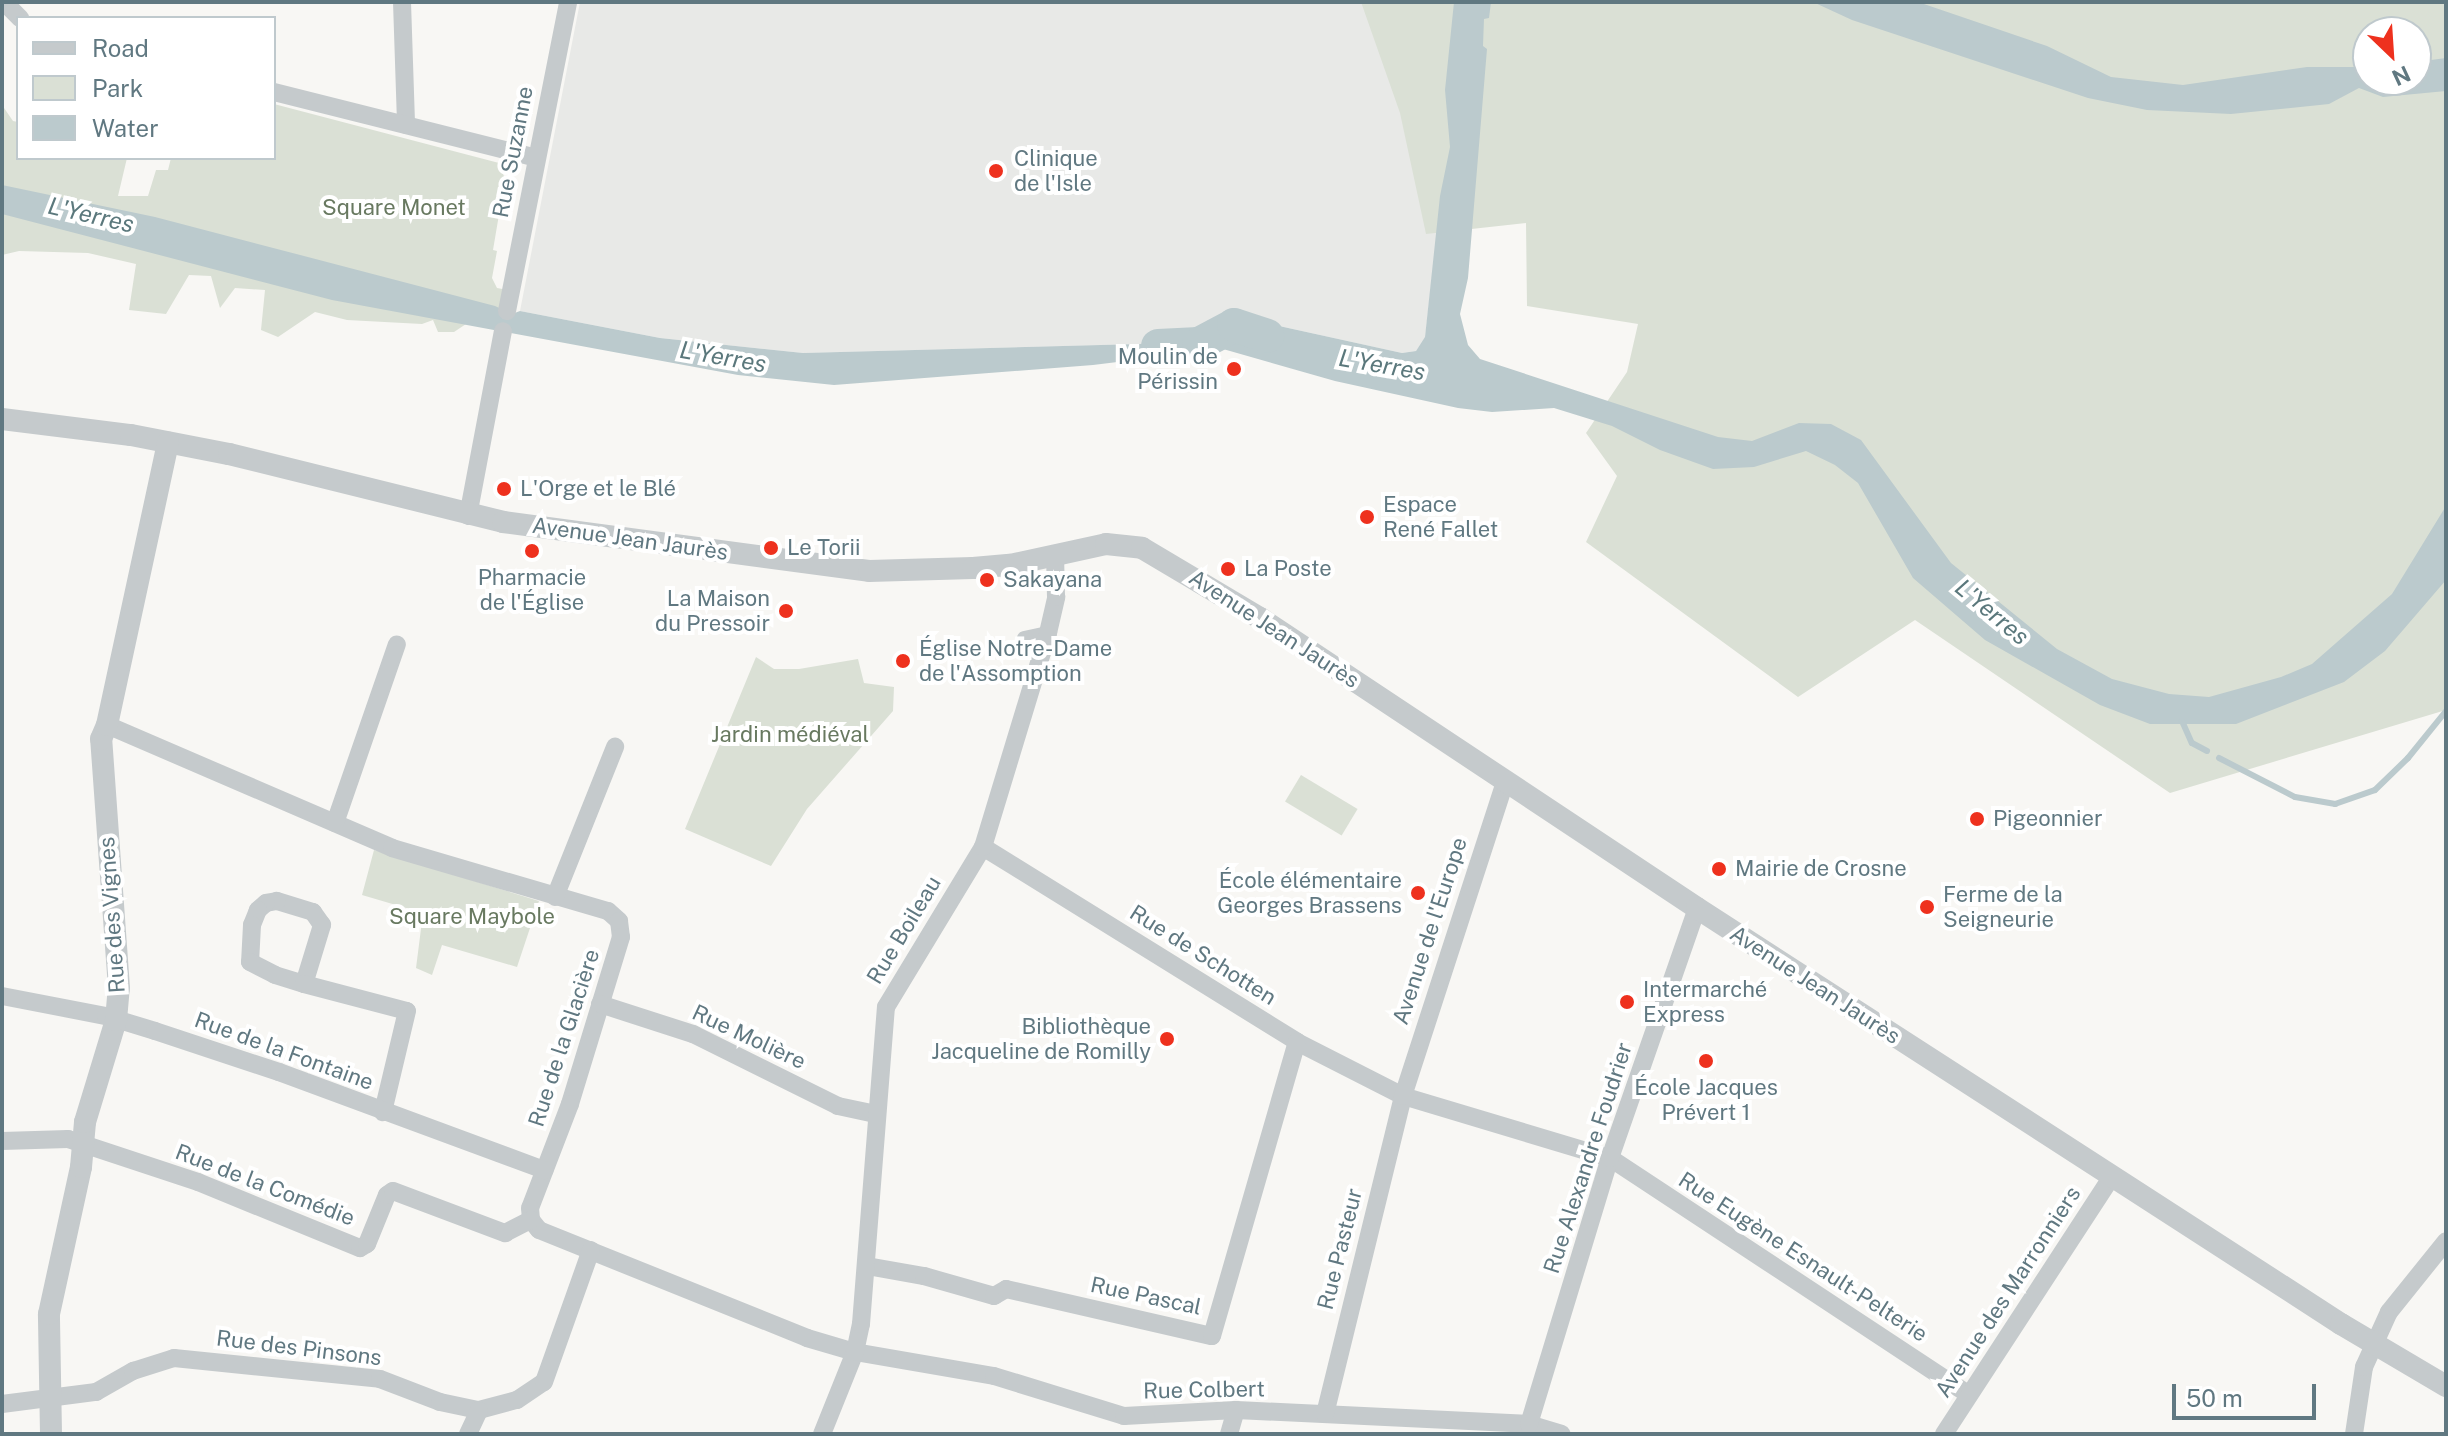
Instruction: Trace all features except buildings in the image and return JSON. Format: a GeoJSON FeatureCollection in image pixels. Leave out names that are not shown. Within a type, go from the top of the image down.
{"type":"FeatureCollection","features":[{"type":"Feature","properties":{"kind":"street"},"geometry":{"type":"LineString","coordinates":[[402,2],[406,125]]}},
{"type":"Feature","properties":{"kind":"street","name":"Rue Suzanne"},"geometry":{"type":"LineString","coordinates":[[507,311],[568,2]]}},
{"type":"Feature","properties":{"kind":"street"},"geometry":{"type":"LineString","coordinates":[[276,92],[536,158]]}},
{"type":"Feature","properties":{"kind":"street"},"geometry":{"type":"LineString","coordinates":[[468,516],[503,331]]}},
{"type":"Feature","properties":{"kind":"street","name":"Avenue Jean Jaurès"},"geometry":{"type":"LineString","coordinates":[[2,419],[131,435],[229,454],[468,516],[869,571],[1010,565],[1055,554],[1124,544],[1161,556],[1697,908],[2373,1345],[2446,1386]]}},
{"type":"Feature","properties":{"kind":"street","name":"Rue des Vignes"},"geometry":{"type":"LineString","coordinates":[[51,1434],[49,1314],[81,1167],[85,1122],[116,1020],[119,988],[100,750],[168,443]]}},
{"type":"Feature","properties":{"kind":"street","name":"Rue Boileau"},"geometry":{"type":"LineString","coordinates":[[822,1434],[855,1352],[867,1266],[886,1007],[983,847],[1048,633],[1056,597],[1055,554]]}},
{"type":"Feature","properties":{"kind":"street"},"geometry":{"type":"LineString","coordinates":[[1024,638],[1048,633]]}},
{"type":"Feature","properties":{"kind":"street"},"geometry":{"type":"LineString","coordinates":[[335,823],[397,644]]}},
{"type":"Feature","properties":{"kind":"street","name":"Rue de la Glacière"},"geometry":{"type":"LineString","coordinates":[[107,725],[392,848],[608,911],[619,921],[621,937],[570,1104],[530,1208],[531,1220]]}},
{"type":"Feature","properties":{"kind":"street"},"geometry":{"type":"LineString","coordinates":[[555,897],[615,747]]}},
{"type":"Feature","properties":{"kind":"street","name":"Avenue de l'Europe"},"geometry":{"type":"LineString","coordinates":[[1403,1096],[1505,782]]}},
{"type":"Feature","properties":{"kind":"street","name":"Rue de Schotten"},"geometry":{"type":"LineString","coordinates":[[983,847],[1297,1042],[1403,1096]]}},
{"type":"Feature","properties":{"kind":"street"},"geometry":{"type":"LineString","coordinates":[[304,984],[322,925],[313,912],[277,901],[266,903],[258,910],[252,925],[250,962],[275,975],[304,984],[407,1011],[383,1112]]}},
{"type":"Feature","properties":{"kind":"street","name":"Rue Alexandre Foudrier"},"geometry":{"type":"LineString","coordinates":[[1529,1424],[1610,1158],[1697,908]]}},
{"type":"Feature","properties":{"kind":"street","name":"Rue de la Fontaine"},"geometry":{"type":"LineString","coordinates":[[2,996],[116,1020],[279,1072],[544,1170]]}},
{"type":"Feature","properties":{"kind":"street","name":"Rue Molière"},"geometry":{"type":"LineString","coordinates":[[600,1004],[693,1034],[838,1106],[876,1114]]}},
{"type":"Feature","properties":{"kind":"street","name":"Rue Pascal"},"geometry":{"type":"LineString","coordinates":[[867,1266],[924,1276],[994,1296],[1006,1289],[1212,1336],[1297,1042]]}},
{"type":"Feature","properties":{"kind":"street","name":"Rue Eugène Esnault-Pelterie"},"geometry":{"type":"LineString","coordinates":[[1403,1096],[1610,1158],[1969,1395]]}},
{"type":"Feature","properties":{"kind":"street","name":"Rue Pasteur"},"geometry":{"type":"LineString","coordinates":[[1325,1414],[1403,1096]]}},
{"type":"Feature","properties":{"kind":"street"},"geometry":{"type":"LineString","coordinates":[[2,1141],[68,1139],[83,1144]]}},
{"type":"Feature","properties":{"kind":"street","name":"Rue de la Comédie"},"geometry":{"type":"LineString","coordinates":[[83,1144],[198,1182],[360,1248],[367,1244],[387,1195],[393,1191],[505,1233],[531,1220]]}},
{"type":"Feature","properties":{"kind":"street","name":"Avenue des Marronniers"},"geometry":{"type":"LineString","coordinates":[[1944,1434],[2112,1176]]}},
{"type":"Feature","properties":{"kind":"street"},"geometry":{"type":"LineString","coordinates":[[531,1220],[539,1230],[807,1338],[855,1352]]}},
{"type":"Feature","properties":{"kind":"street"},"geometry":{"type":"LineString","coordinates":[[2354,1434],[2364,1367],[2373,1345],[2389,1312],[2446,1241]]}},
{"type":"Feature","properties":{"kind":"street","name":"Rue des Pinsons"},"geometry":{"type":"LineString","coordinates":[[2,1404],[96,1392],[133,1371],[174,1358],[380,1379],[440,1402],[479,1410],[517,1400],[544,1382],[591,1250]]}},
{"type":"Feature","properties":{"kind":"street","name":"Rue Colbert"},"geometry":{"type":"LineString","coordinates":[[855,1352],[994,1376],[1124,1416],[1236,1410],[1529,1424],[1561,1434]]}},
{"type":"Feature","properties":{"kind":"street"},"geometry":{"type":"LineString","coordinates":[[468,1434],[479,1410]]}},
{"type":"Feature","properties":{"kind":"street"},"geometry":{"type":"LineString","coordinates":[[1229,1434],[1236,1410]]}},
{"type":"Feature","properties":{"kind":"shaded area","name":"Clinique de l'Isle"},"geometry":{"type":"Polygon","coordinates":[[[580,2],[1454,2],[1437,233],[1425,338],[1416,351],[1402,353],[1247,319],[1232,320],[1215,342],[803,353],[660,338],[520,311],[580,2]]]}},
{"type":"Feature","properties":{"kind":"green space"},"geometry":{"type":"Polygon","coordinates":[[[1361,2],[2446,2],[2446,710],[2170,793],[1915,620],[1798,697],[1586,542],[1617,476],[1586,433],[1627,372],[1638,324],[1527,306],[1526,223],[1426,234],[1400,113],[1361,2]]]}},
{"type":"Feature","properties":{"kind":"green space","name":"Square Monet"},"geometry":{"type":"Polygon","coordinates":[[[2,105],[16,122],[16,160],[127,160],[118,196],[148,196],[156,170],[168,170],[170,160],[276,160],[276,105],[499,163],[505,179],[493,250],[497,251],[492,278],[497,288],[508,290],[503,311],[472,320],[454,332],[438,332],[433,320],[422,324],[347,320],[315,312],[278,337],[261,330],[265,290],[235,288],[220,308],[211,276],[189,275],[166,314],[129,310],[136,264],[88,253],[19,251],[2,255],[2,105]]]}},
{"type":"Feature","properties":{"kind":"green space","name":"Jardin médiéval"},"geometry":{"type":"Polygon","coordinates":[[[756,657],[774,669],[799,669],[858,659],[864,683],[894,687],[893,711],[807,809],[771,866],[685,829],[756,657]]]}},
{"type":"Feature","properties":{"kind":"green space"},"geometry":{"type":"Polygon","coordinates":[[[1301,775],[1358,809],[1342,836],[1285,802],[1301,775]]]}},
{"type":"Feature","properties":{"kind":"green space","name":"Square Maybole"},"geometry":{"type":"Polygon","coordinates":[[[374,850],[539,901],[517,967],[442,945],[432,975],[416,968],[423,913],[362,895],[374,850]]]}},
{"type":"Feature","properties":{"kind":"water"},"geometry":{"type":"Polygon","coordinates":[[[1454,2],[1491,2],[1489,18],[1484,19],[1483,46],[1487,49],[1468,278],[1460,314],[1468,345],[1480,359],[1718,437],[1752,441],[1799,423],[1831,424],[1861,440],[1951,563],[2057,649],[2112,679],[2169,694],[2209,697],[2281,677],[2312,664],[2392,594],[2446,506],[2446,580],[2385,651],[2344,682],[2236,724],[2150,724],[2100,705],[1985,640],[1913,578],[1858,483],[1835,465],[1806,451],[1754,467],[1713,469],[1660,450],[1612,426],[1554,408],[1492,412],[1458,408],[1335,381],[1223,349],[1093,365],[834,385],[738,375],[332,300],[2,214],[2,185],[155,217],[495,306],[512,314],[520,311],[660,338],[803,353],[1214,342],[1232,320],[1247,319],[1402,353],[1416,351],[1425,337],[1440,196],[1450,147],[1445,90],[1454,2]]]}},
{"type":"Feature","properties":{"kind":"water"},"geometry":{"type":"Polygon","coordinates":[[[1813,2],[1918,2],[2047,46],[2111,77],[2183,85],[2307,67],[2352,67],[2352,92],[2329,104],[2231,114],[2147,110],[2088,98],[1852,20],[1813,2]]]}},
{"type":"Feature","properties":{"kind":"water"},"geometry":{"type":"Polygon","coordinates":[[[2446,58],[2446,91],[2432,92],[2432,60],[2446,58]]]}},
{"type":"Feature","properties":{"kind":"waterway","name":"L'Yerres"},"geometry":{"type":"LineString","coordinates":[[1158,346],[1199,344],[1234,325],[1267,336]]}},
{"type":"Feature","properties":{"kind":"waterway"},"geometry":{"type":"LineString","coordinates":[[2219,758],[2295,797],[2335,804],[2375,790],[2408,758],[2446,711]]}},
{"type":"Feature","properties":{"kind":"waterway"},"geometry":{"type":"LineString","coordinates":[[2182,721],[2192,743],[2207,751]]}},
{"type":"Feature","properties":{"kind":"place","name":"Clinique de l'Isle"},"geometry":{"type":"Point","coordinates":[996,171]}},
{"type":"Feature","properties":{"kind":"place","name":"Moulin de Périssin"},"geometry":{"type":"Point","coordinates":[1234,369]}},
{"type":"Feature","properties":{"kind":"place","name":"L'Orge et le Blé"},"geometry":{"type":"Point","coordinates":[504,489]}},
{"type":"Feature","properties":{"kind":"place","name":"Espace René Fallet"},"geometry":{"type":"Point","coordinates":[1367,517]}},
{"type":"Feature","properties":{"kind":"place","name":"Le Torii"},"geometry":{"type":"Point","coordinates":[771,548]}},
{"type":"Feature","properties":{"kind":"place","name":"Pharmacie de l'Église"},"geometry":{"type":"Point","coordinates":[532,551]}},
{"type":"Feature","properties":{"kind":"place","name":"La Poste"},"geometry":{"type":"Point","coordinates":[1228,569]}},
{"type":"Feature","properties":{"kind":"place","name":"Sakayana"},"geometry":{"type":"Point","coordinates":[987,580]}},
{"type":"Feature","properties":{"kind":"place","name":"La Maison du Pressoir"},"geometry":{"type":"Point","coordinates":[786,611]}},
{"type":"Feature","properties":{"kind":"place","name":"Église Notre-Dame de l'Assomption"},"geometry":{"type":"Point","coordinates":[903,661]}},
{"type":"Feature","properties":{"kind":"place","name":"Pigeonnier"},"geometry":{"type":"Point","coordinates":[1977,819]}},
{"type":"Feature","properties":{"kind":"place","name":"Mairie de Crosne"},"geometry":{"type":"Point","coordinates":[1719,869]}},
{"type":"Feature","properties":{"kind":"place","name":"École élémentaire Georges Brassens"},"geometry":{"type":"Point","coordinates":[1418,893]}},
{"type":"Feature","properties":{"kind":"place","name":"Ferme de la Seigneurie"},"geometry":{"type":"Point","coordinates":[1927,907]}},
{"type":"Feature","properties":{"kind":"place","name":"Intermarché Express"},"geometry":{"type":"Point","coordinates":[1627,1002]}},
{"type":"Feature","properties":{"kind":"place","name":"Bibliothèque Jacqueline de Romilly"},"geometry":{"type":"Point","coordinates":[1167,1039]}},
{"type":"Feature","properties":{"kind":"place","name":"École Jacques Prévert 1"},"geometry":{"type":"Point","coordinates":[1706,1061]}}]}
